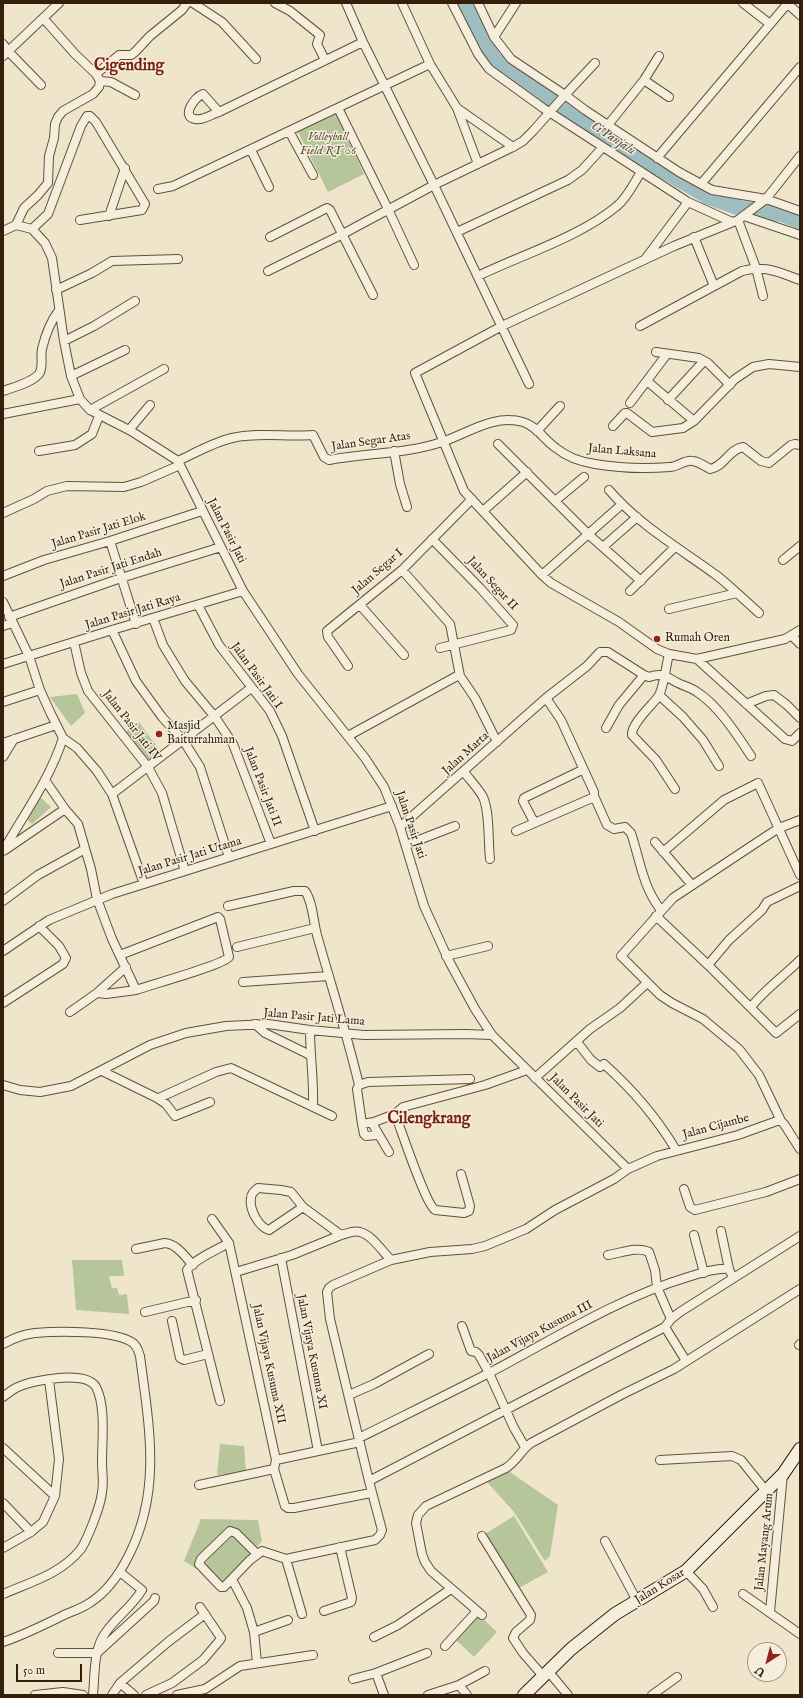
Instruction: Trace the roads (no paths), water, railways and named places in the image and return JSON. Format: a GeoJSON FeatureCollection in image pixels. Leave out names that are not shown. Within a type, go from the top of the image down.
{"type":"FeatureCollection","features":[{"type":"Feature","properties":{"kind":"street"},"geometry":{"type":"LineString","coordinates":[[41,85],[5,50],[59,3]]}},
{"type":"Feature","properties":{"kind":"street"},"geometry":{"type":"LineString","coordinates":[[16,225],[24,208],[48,183],[49,156],[54,138],[55,124],[62,111],[84,97],[93,94],[99,86],[98,78],[119,55],[131,55],[135,52],[150,36],[182,10],[187,3]]}},
{"type":"Feature","properties":{"kind":"street"},"geometry":{"type":"LineString","coordinates":[[193,3],[222,22],[256,59]]}},
{"type":"Feature","properties":{"kind":"street"},"geometry":{"type":"LineString","coordinates":[[275,3],[290,11],[320,34],[317,44],[325,60]]}},
{"type":"Feature","properties":{"kind":"street"},"geometry":{"type":"LineString","coordinates":[[346,3],[363,42],[457,232],[529,384]]}},
{"type":"Feature","properties":{"kind":"street"},"geometry":{"type":"LineString","coordinates":[[402,3],[430,64],[457,108],[478,164]]}},
{"type":"Feature","properties":{"kind":"street"},"geometry":{"type":"LineString","coordinates":[[452,3],[478,54],[489,69],[552,110],[603,147],[688,202],[800,235]]}},
{"type":"Feature","properties":{"kind":"street"},"geometry":{"type":"LineString","coordinates":[[478,3],[494,37],[511,59],[563,97],[657,158],[712,190],[800,211]]}},
{"type":"Feature","properties":{"kind":"street"},"geometry":{"type":"LineString","coordinates":[[494,37],[516,3]]}},
{"type":"Feature","properties":{"kind":"street"},"geometry":{"type":"LineString","coordinates":[[743,3],[770,24]]}},
{"type":"Feature","properties":{"kind":"street"},"geometry":{"type":"LineString","coordinates":[[657,158],[788,3],[800,15]]}},
{"type":"Feature","properties":{"kind":"street"},"geometry":{"type":"LineString","coordinates":[[43,18],[98,78],[111,82],[135,95]]}},
{"type":"Feature","properties":{"kind":"street"},"geometry":{"type":"LineString","coordinates":[[219,112],[363,42]]}},
{"type":"Feature","properties":{"kind":"street"},"geometry":{"type":"LineString","coordinates":[[608,125],[644,80],[659,56]]}},
{"type":"Feature","properties":{"kind":"street"},"geometry":{"type":"LineString","coordinates":[[268,270],[341,235],[434,185],[514,147],[533,131],[595,63]]}},
{"type":"Feature","properties":{"kind":"street"},"geometry":{"type":"LineString","coordinates":[[158,189],[173,186],[430,64]]}},
{"type":"Feature","properties":{"kind":"street"},"geometry":{"type":"LineString","coordinates":[[701,184],[800,67]]}},
{"type":"Feature","properties":{"kind":"street"},"geometry":{"type":"LineString","coordinates":[[644,80],[669,97]]}},
{"type":"Feature","properties":{"kind":"street"},"geometry":{"type":"LineString","coordinates":[[338,108],[414,265]]}},
{"type":"Feature","properties":{"kind":"street"},"geometry":{"type":"LineString","coordinates":[[457,108],[514,147]]}},
{"type":"Feature","properties":{"kind":"street"},"geometry":{"type":"LineString","coordinates":[[32,229],[48,214],[80,126],[87,116],[90,116],[96,122],[125,168],[145,204],[142,210],[80,220]]}},
{"type":"Feature","properties":{"kind":"street"},"geometry":{"type":"LineString","coordinates":[[289,130],[313,176]]}},
{"type":"Feature","properties":{"kind":"street"},"geometry":{"type":"LineString","coordinates":[[457,232],[568,180],[582,170],[603,147]]}},
{"type":"Feature","properties":{"kind":"street"},"geometry":{"type":"LineString","coordinates":[[250,150],[270,187]]}},
{"type":"Feature","properties":{"kind":"street"},"geometry":{"type":"LineString","coordinates":[[800,156],[763,202],[741,218],[694,237],[502,326],[415,373],[464,491],[551,584],[619,622],[657,649],[669,654],[698,659],[785,639],[800,630]]}},
{"type":"Feature","properties":{"kind":"street"},"geometry":{"type":"LineString","coordinates":[[109,216],[125,168]]}},
{"type":"Feature","properties":{"kind":"street"},"geometry":{"type":"LineString","coordinates":[[478,276],[578,231],[607,214],[624,198],[641,172]]}},
{"type":"Feature","properties":{"kind":"street"},"geometry":{"type":"LineString","coordinates":[[646,259],[688,202]]}},
{"type":"Feature","properties":{"kind":"street"},"geometry":{"type":"LineString","coordinates":[[270,237],[327,208],[330,210],[341,235],[354,255],[373,295]]}},
{"type":"Feature","properties":{"kind":"street"},"geometry":{"type":"LineString","coordinates":[[741,218],[763,296]]}},
{"type":"Feature","properties":{"kind":"street"},"geometry":{"type":"LineString","coordinates":[[3,231],[16,225],[32,229],[45,243],[52,258],[64,341],[71,376],[80,398],[90,410],[99,416],[129,430],[179,463]]}},
{"type":"Feature","properties":{"kind":"street"},"geometry":{"type":"LineString","coordinates":[[694,237],[714,286]]}},
{"type":"Feature","properties":{"kind":"street"},"geometry":{"type":"LineString","coordinates":[[56,290],[112,261],[178,259]]}},
{"type":"Feature","properties":{"kind":"street"},"geometry":{"type":"LineString","coordinates":[[640,326],[742,271],[756,268],[770,268],[800,280]]}},
{"type":"Feature","properties":{"kind":"street"},"geometry":{"type":"LineString","coordinates":[[64,341],[94,326],[135,301]]}},
{"type":"Feature","properties":{"kind":"street"},"geometry":{"type":"LineString","coordinates":[[3,391],[30,381],[39,374],[42,364],[42,347],[54,318],[59,310]]}},
{"type":"Feature","properties":{"kind":"street"},"geometry":{"type":"LineString","coordinates":[[71,376],[125,350]]}},
{"type":"Feature","properties":{"kind":"street"},"geometry":{"type":"LineString","coordinates":[[656,352],[699,358],[730,385]]}},
{"type":"Feature","properties":{"kind":"street"},"geometry":{"type":"LineString","coordinates":[[630,403],[667,354]]}},
{"type":"Feature","properties":{"kind":"street"},"geometry":{"type":"LineString","coordinates":[[668,400],[704,361]]}},
{"type":"Feature","properties":{"kind":"street"},"geometry":{"type":"LineString","coordinates":[[613,426],[625,413],[629,413],[649,430],[654,432],[682,428],[694,421],[744,372],[753,367],[769,364],[800,367]]}},
{"type":"Feature","properties":{"kind":"street"},"geometry":{"type":"LineString","coordinates":[[90,410],[164,369]]}},
{"type":"Feature","properties":{"kind":"street"},"geometry":{"type":"LineString","coordinates":[[647,381],[694,421]]}},
{"type":"Feature","properties":{"kind":"street"},"geometry":{"type":"LineString","coordinates":[[3,414],[80,398]]}},
{"type":"Feature","properties":{"kind":"street"},"geometry":{"type":"LineString","coordinates":[[129,430],[150,405]]}},
{"type":"Feature","properties":{"kind":"street"},"geometry":{"type":"LineString","coordinates":[[537,431],[560,406]]}},
{"type":"Feature","properties":{"kind":"street"},"geometry":{"type":"LineString","coordinates":[[38,451],[75,445],[92,434],[99,416]]}},
{"type":"Feature","properties":{"kind":"street","name":"Jalan Laksana"},"geometry":{"type":"LineString","coordinates":[[443,442],[480,426],[506,421],[524,423],[537,431],[556,448],[573,459],[594,464],[648,468],[673,467],[693,460],[710,469],[717,466],[735,449],[740,447],[747,448],[761,461],[769,463],[791,446],[795,444],[800,445]]}},
{"type":"Feature","properties":{"kind":"street","name":"Jalan Segar Atas"},"geometry":{"type":"LineString","coordinates":[[179,463],[199,451],[232,438],[263,435],[313,435],[324,457],[329,460],[394,451],[443,442]]}},
{"type":"Feature","properties":{"kind":"street"},"geometry":{"type":"LineString","coordinates":[[498,444],[588,534],[641,581]]}},
{"type":"Feature","properties":{"kind":"street"},"geometry":{"type":"LineString","coordinates":[[394,451],[400,484],[408,507]]}},
{"type":"Feature","properties":{"kind":"street"},"geometry":{"type":"LineString","coordinates":[[3,514],[34,499],[47,490],[67,486],[124,487],[141,482],[179,463]]}},
{"type":"Feature","properties":{"kind":"street","name":"Jalan Pasir Jati"},"geometry":{"type":"LineString","coordinates":[[179,463],[243,591],[298,674],[365,758],[384,787],[400,827],[424,906],[446,956],[475,1009],[492,1035],[628,1169]]}},
{"type":"Feature","properties":{"kind":"street"},"geometry":{"type":"LineString","coordinates":[[483,511],[527,472]]}},
{"type":"Feature","properties":{"kind":"street"},"geometry":{"type":"LineString","coordinates":[[555,501],[584,477]]}},
{"type":"Feature","properties":{"kind":"street"},"geometry":{"type":"LineString","coordinates":[[609,490],[621,505],[675,547],[718,576],[759,613]]}},
{"type":"Feature","properties":{"kind":"street","name":"Jalan Segar I"},"geometry":{"type":"LineString","coordinates":[[348,666],[328,637],[327,631],[402,570],[472,499]]}},
{"type":"Feature","properties":{"kind":"street"},"geometry":{"type":"LineString","coordinates":[[542,575],[621,505]]}},
{"type":"Feature","properties":{"kind":"street","name":"Jalan Pasir Jati Elok"},"geometry":{"type":"LineString","coordinates":[[3,576],[44,560],[110,541],[202,511]]}},
{"type":"Feature","properties":{"kind":"street"},"geometry":{"type":"LineString","coordinates":[[603,547],[637,517]]}},
{"type":"Feature","properties":{"kind":"street","name":"Jalan Segar II"},"geometry":{"type":"LineString","coordinates":[[432,539],[512,624],[511,630],[440,648]]}},
{"type":"Feature","properties":{"kind":"street"},"geometry":{"type":"LineString","coordinates":[[110,541],[136,624]]}},
{"type":"Feature","properties":{"kind":"street"},"geometry":{"type":"LineString","coordinates":[[783,560],[800,546]]}},
{"type":"Feature","properties":{"kind":"street","name":"Jalan Pasir Jati Endah"},"geometry":{"type":"LineString","coordinates":[[3,626],[11,620],[121,578],[221,547]]}},
{"type":"Feature","properties":{"kind":"street"},"geometry":{"type":"LineString","coordinates":[[630,591],[675,547]]}},
{"type":"Feature","properties":{"kind":"street"},"geometry":{"type":"LineString","coordinates":[[402,570],[450,624],[460,676],[475,698],[497,742]]}},
{"type":"Feature","properties":{"kind":"street","name":"Jalan Pasir Jati Raya"},"geometry":{"type":"LineString","coordinates":[[3,664],[243,591]]}},
{"type":"Feature","properties":{"kind":"street"},"geometry":{"type":"LineString","coordinates":[[669,609],[737,593]]}},
{"type":"Feature","properties":{"kind":"street"},"geometry":{"type":"LineString","coordinates":[[3,602],[29,656],[40,690],[63,738],[77,748],[97,770],[112,794],[144,884]]}},
{"type":"Feature","properties":{"kind":"street","name":"Jalan Pasir Jati I"},"geometry":{"type":"LineString","coordinates":[[198,605],[219,645],[270,711],[282,736],[315,831]]}},
{"type":"Feature","properties":{"kind":"street"},"geometry":{"type":"LineString","coordinates":[[360,605],[404,655]]}},
{"type":"Feature","properties":{"kind":"street","name":"Jalan Pasir Jati II"},"geometry":{"type":"LineString","coordinates":[[153,618],[163,646],[185,681],[215,716],[233,744],[271,844]]}},
{"type":"Feature","properties":{"kind":"street"},"geometry":{"type":"LineString","coordinates":[[112,630],[136,682],[162,717],[183,740],[200,767],[229,857]]}},
{"type":"Feature","properties":{"kind":"street"},"geometry":{"type":"LineString","coordinates":[[792,636],[800,644]]}},
{"type":"Feature","properties":{"kind":"street","name":"Jalan Pasir Jati IV"},"geometry":{"type":"LineString","coordinates":[[74,642],[81,673],[88,691],[148,767],[162,793],[185,871]]}},
{"type":"Feature","properties":{"kind":"street","name":"Jalan Marta"},"geometry":{"type":"LineString","coordinates":[[400,827],[546,698],[587,666],[600,652],[608,652],[644,675]]}},
{"type":"Feature","properties":{"kind":"street"},"geometry":{"type":"LineString","coordinates":[[669,654],[659,695],[642,715],[632,731],[632,736],[656,760],[675,788]]}},
{"type":"Feature","properties":{"kind":"street"},"geometry":{"type":"LineString","coordinates":[[698,659],[786,739],[792,741],[800,733]]}},
{"type":"Feature","properties":{"kind":"street"},"geometry":{"type":"LineString","coordinates":[[606,728],[616,709],[644,675],[649,677],[664,675],[698,692],[718,712],[740,738],[751,756]]}},
{"type":"Feature","properties":{"kind":"street"},"geometry":{"type":"LineString","coordinates":[[348,736],[457,676],[460,676]]}},
{"type":"Feature","properties":{"kind":"street"},"geometry":{"type":"LineString","coordinates":[[112,794],[251,688]]}},
{"type":"Feature","properties":{"kind":"street"},"geometry":{"type":"LineString","coordinates":[[3,702],[40,690]]}},
{"type":"Feature","properties":{"kind":"street"},"geometry":{"type":"LineString","coordinates":[[659,695],[683,717],[703,740],[719,766]]}},
{"type":"Feature","properties":{"kind":"street"},"geometry":{"type":"LineString","coordinates":[[746,704],[766,696],[774,695],[800,718]]}},
{"type":"Feature","properties":{"kind":"street"},"geometry":{"type":"LineString","coordinates":[[546,698],[561,720],[582,770],[594,792],[594,796],[607,825],[614,829],[627,828],[637,852],[647,889],[659,913],[708,965],[776,1033],[800,1014]]}},
{"type":"Feature","properties":{"kind":"street"},"geometry":{"type":"LineString","coordinates":[[3,743],[56,725]]}},
{"type":"Feature","properties":{"kind":"street"},"geometry":{"type":"LineString","coordinates":[[3,851],[45,780],[58,755],[63,738]]}},
{"type":"Feature","properties":{"kind":"street"},"geometry":{"type":"LineString","coordinates":[[3,757],[14,739]]}},
{"type":"Feature","properties":{"kind":"street"},"geometry":{"type":"LineString","coordinates":[[534,822],[523,801],[524,798],[582,770]]}},
{"type":"Feature","properties":{"kind":"street"},"geometry":{"type":"LineString","coordinates":[[464,772],[484,802],[489,829],[490,859]]}},
{"type":"Feature","properties":{"kind":"street"},"geometry":{"type":"LineString","coordinates":[[45,780],[65,809],[78,824],[91,869],[97,899],[112,939],[136,990]]}},
{"type":"Feature","properties":{"kind":"street"},"geometry":{"type":"LineString","coordinates":[[663,852],[724,800],[756,783],[760,784],[800,875]]}},
{"type":"Feature","properties":{"kind":"street"},"geometry":{"type":"LineString","coordinates":[[516,831],[594,796]]}},
{"type":"Feature","properties":{"kind":"street","name":"Jalan Pasir Jati Utama"},"geometry":{"type":"LineString","coordinates":[[3,951],[49,920],[97,899],[392,806]]}},
{"type":"Feature","properties":{"kind":"street"},"geometry":{"type":"LineString","coordinates":[[3,851],[65,809]]}},
{"type":"Feature","properties":{"kind":"street"},"geometry":{"type":"LineString","coordinates":[[800,820],[779,828],[673,898],[621,956],[648,983],[672,1003],[703,1019],[739,1049],[758,1075],[781,1121],[790,1132],[800,1149]]}},
{"type":"Feature","properties":{"kind":"street"},"geometry":{"type":"LineString","coordinates":[[406,845],[455,826]]}},
{"type":"Feature","properties":{"kind":"street"},"geometry":{"type":"LineString","coordinates":[[655,842],[692,885]]}},
{"type":"Feature","properties":{"kind":"street"},"geometry":{"type":"LineString","coordinates":[[3,901],[38,875],[85,849]]}},
{"type":"Feature","properties":{"kind":"street"},"geometry":{"type":"LineString","coordinates":[[708,965],[729,940],[762,910],[767,902],[800,886]]}},
{"type":"Feature","properties":{"kind":"street"},"geometry":{"type":"LineString","coordinates":[[228,906],[294,890],[305,891],[308,896],[315,928],[347,1033],[360,1084],[357,1089],[364,1134],[366,1136],[377,1135]]}},
{"type":"Feature","properties":{"kind":"street"},"geometry":{"type":"LineString","coordinates":[[97,993],[106,994],[136,990],[228,959],[229,957],[220,919],[216,917],[120,955]]}},
{"type":"Feature","properties":{"kind":"street"},"geometry":{"type":"LineString","coordinates":[[3,1003],[63,964],[66,958],[59,946],[39,926]]}},
{"type":"Feature","properties":{"kind":"street"},"geometry":{"type":"LineString","coordinates":[[237,947],[315,928]]}},
{"type":"Feature","properties":{"kind":"street"},"geometry":{"type":"LineString","coordinates":[[446,956],[488,946]]}},
{"type":"Feature","properties":{"kind":"street"},"geometry":{"type":"LineString","coordinates":[[751,1007],[761,994],[776,983],[800,960]]}},
{"type":"Feature","properties":{"kind":"street"},"geometry":{"type":"LineString","coordinates":[[70,1012],[97,993],[126,967]]}},
{"type":"Feature","properties":{"kind":"street"},"geometry":{"type":"LineString","coordinates":[[244,982],[329,976]]}},
{"type":"Feature","properties":{"kind":"street"},"geometry":{"type":"LineString","coordinates":[[535,1078],[590,1029],[632,998],[648,983]]}},
{"type":"Feature","properties":{"kind":"street"},"geometry":{"type":"LineString","coordinates":[[255,1024],[265,1033],[310,1055]]}},
{"type":"Feature","properties":{"kind":"street","name":"Jalan Pasir Jati Lama"},"geometry":{"type":"LineString","coordinates":[[3,1085],[20,1090],[40,1092],[71,1086],[150,1045],[186,1033],[226,1026],[268,1024],[310,1030],[347,1033],[393,1035],[492,1035]]}},
{"type":"Feature","properties":{"kind":"street"},"geometry":{"type":"LineString","coordinates":[[310,1030],[310,1055],[313,1071],[313,1106]]}},
{"type":"Feature","properties":{"kind":"street"},"geometry":{"type":"LineString","coordinates":[[576,1042],[592,1060],[600,1066],[604,1064],[632,1091],[676,1150]]}},
{"type":"Feature","properties":{"kind":"street"},"geometry":{"type":"LineString","coordinates":[[161,1097],[216,1072],[230,1068],[332,1116]]}},
{"type":"Feature","properties":{"kind":"street"},"geometry":{"type":"LineString","coordinates":[[362,1124],[372,1123],[395,1114],[403,1107],[485,1085],[527,1070]]}},
{"type":"Feature","properties":{"kind":"street"},"geometry":{"type":"LineString","coordinates":[[102,1071],[158,1098],[166,1104],[175,1116],[210,1102]]}},
{"type":"Feature","properties":{"kind":"street"},"geometry":{"type":"LineString","coordinates":[[360,1084],[368,1082],[470,1079]]}},
{"type":"Feature","properties":{"kind":"street"},"geometry":{"type":"LineString","coordinates":[[395,1114],[432,1208],[438,1211],[464,1213],[469,1211],[470,1206],[461,1174]]}},
{"type":"Feature","properties":{"kind":"street","name":"Jalan Cijambe"},"geometry":{"type":"LineString","coordinates":[[349,1394],[330,1319],[327,1292],[333,1285],[391,1260],[430,1252],[472,1249],[503,1240],[526,1229],[560,1208],[614,1179],[628,1169],[676,1150],[738,1135],[777,1121],[781,1121]]}},
{"type":"Feature","properties":{"kind":"street"},"geometry":{"type":"LineString","coordinates":[[372,1123],[377,1135],[389,1152]]}},
{"type":"Feature","properties":{"kind":"street"},"geometry":{"type":"LineString","coordinates":[[684,1189],[690,1208],[695,1210],[766,1192],[800,1178]]}},
{"type":"Feature","properties":{"kind":"street"},"geometry":{"type":"LineString","coordinates":[[303,1207],[269,1230],[259,1223],[251,1207],[250,1198],[252,1193],[258,1188],[291,1192],[303,1207],[340,1235]]}},
{"type":"Feature","properties":{"kind":"street"},"geometry":{"type":"LineString","coordinates":[[212,1219],[229,1243],[192,1264],[187,1270],[196,1300],[220,1401]]}},
{"type":"Feature","properties":{"kind":"street"},"geometry":{"type":"LineString","coordinates":[[721,1231],[729,1269],[734,1278]]}},
{"type":"Feature","properties":{"kind":"street"},"geometry":{"type":"LineString","coordinates":[[236,1272],[281,1258],[351,1232],[360,1232],[369,1238],[391,1260]]}},
{"type":"Feature","properties":{"kind":"street"},"geometry":{"type":"LineString","coordinates":[[694,1235],[704,1273]]}},
{"type":"Feature","properties":{"kind":"street"},"geometry":{"type":"LineString","coordinates":[[369,1481],[665,1327],[671,1319],[800,1236]]}},
{"type":"Feature","properties":{"kind":"street"},"geometry":{"type":"LineString","coordinates":[[136,1249],[170,1243],[192,1264]]}},
{"type":"Feature","properties":{"kind":"street","name":"Jalan Vijaya Kusuma XII"},"geometry":{"type":"LineString","coordinates":[[229,1243],[276,1460]]}},
{"type":"Feature","properties":{"kind":"street"},"geometry":{"type":"LineString","coordinates":[[608,1255],[636,1249],[649,1252],[655,1270],[657,1286],[671,1319]]}},
{"type":"Feature","properties":{"kind":"street","name":"Jalan Vijaya Kusuma XI"},"geometry":{"type":"LineString","coordinates":[[281,1258],[318,1451]]}},
{"type":"Feature","properties":{"kind":"street","name":"Jalan Vijaya Kusuma III"},"geometry":{"type":"LineString","coordinates":[[276,1460],[360,1440],[489,1373],[569,1329],[657,1286],[704,1273],[729,1269]]}},
{"type":"Feature","properties":{"kind":"street"},"geometry":{"type":"LineString","coordinates":[[446,1646],[479,1613],[431,1571],[425,1562],[416,1523],[418,1515],[426,1506],[506,1468],[515,1462],[525,1447],[686,1361],[800,1289]]}},
{"type":"Feature","properties":{"kind":"street"},"geometry":{"type":"LineString","coordinates":[[145,1312],[196,1300]]}},
{"type":"Feature","properties":{"kind":"street"},"geometry":{"type":"LineString","coordinates":[[172,1321],[180,1358],[184,1360],[208,1354]]}},
{"type":"Feature","properties":{"kind":"street"},"geometry":{"type":"LineString","coordinates":[[462,1326],[471,1351],[478,1353],[489,1373],[505,1410],[525,1447]]}},
{"type":"Feature","properties":{"kind":"street"},"geometry":{"type":"LineString","coordinates":[[665,1327],[686,1361]]}},
{"type":"Feature","properties":{"kind":"street"},"geometry":{"type":"LineString","coordinates":[[3,1344],[34,1333],[97,1332],[132,1342],[137,1347],[141,1362],[150,1435],[150,1484],[144,1520],[137,1540],[120,1572],[105,1591],[91,1602],[22,1636],[3,1642]]}},
{"type":"Feature","properties":{"kind":"street"},"geometry":{"type":"LineString","coordinates":[[257,1554],[236,1533],[230,1531],[201,1559],[199,1564],[221,1587],[224,1587],[257,1554],[262,1551],[286,1559],[375,1540],[380,1535],[382,1530],[380,1520],[369,1481],[349,1394],[374,1384],[429,1354]]}},
{"type":"Feature","properties":{"kind":"street"},"geometry":{"type":"LineString","coordinates":[[3,1397],[17,1387],[32,1382],[73,1376],[87,1380],[95,1386],[102,1408],[102,1493],[95,1519],[81,1548],[63,1567],[52,1574],[3,1594]]}},
{"type":"Feature","properties":{"kind":"street"},"geometry":{"type":"LineString","coordinates":[[3,1548],[31,1532],[46,1519],[55,1496],[59,1459],[49,1380]]}},
{"type":"Feature","properties":{"kind":"street"},"geometry":{"type":"LineString","coordinates":[[3,1448],[55,1496]]}},
{"type":"Feature","properties":{"kind":"street","name":"Jalan Kosar"},"geometry":{"type":"LineString","coordinates":[[524,1695],[571,1649],[615,1614],[686,1571],[783,1474],[800,1449]]}},
{"type":"Feature","properties":{"kind":"street"},"geometry":{"type":"LineString","coordinates":[[660,1460],[732,1456],[741,1460],[766,1491]]}},
{"type":"Feature","properties":{"kind":"street"},"geometry":{"type":"LineString","coordinates":[[276,1460],[274,1469],[283,1502],[288,1508],[372,1493]]}},
{"type":"Feature","properties":{"kind":"street"},"geometry":{"type":"LineString","coordinates":[[199,1486],[274,1469]]}},
{"type":"Feature","properties":{"kind":"street","name":"Jalan Mayang Arum"},"geometry":{"type":"LineString","coordinates":[[770,1612],[783,1474]]}},
{"type":"Feature","properties":{"kind":"street"},"geometry":{"type":"LineString","coordinates":[[3,1503],[31,1532]]}},
{"type":"Feature","properties":{"kind":"street"},"geometry":{"type":"LineString","coordinates":[[482,1536],[531,1615],[530,1620],[516,1632],[513,1638],[523,1653],[568,1695]]}},
{"type":"Feature","properties":{"kind":"street"},"geometry":{"type":"LineString","coordinates":[[605,1541],[637,1601]]}},
{"type":"Feature","properties":{"kind":"street"},"geometry":{"type":"LineString","coordinates":[[324,1610],[351,1602],[352,1598],[340,1547]]}},
{"type":"Feature","properties":{"kind":"street"},"geometry":{"type":"LineString","coordinates":[[286,1559],[302,1614]]}},
{"type":"Feature","properties":{"kind":"street"},"geometry":{"type":"LineString","coordinates":[[686,1571],[703,1589],[713,1607]]}},
{"type":"Feature","properties":{"kind":"street"},"geometry":{"type":"LineString","coordinates":[[93,1695],[97,1653],[106,1632],[132,1605],[142,1590],[120,1572]]}},
{"type":"Feature","properties":{"kind":"street"},"geometry":{"type":"LineString","coordinates":[[234,1583],[247,1608],[254,1632],[258,1663]]}},
{"type":"Feature","properties":{"kind":"street"},"geometry":{"type":"LineString","coordinates":[[374,1637],[398,1625],[451,1589]]}},
{"type":"Feature","properties":{"kind":"street"},"geometry":{"type":"LineString","coordinates":[[743,1594],[800,1634]]}},
{"type":"Feature","properties":{"kind":"street"},"geometry":{"type":"LineString","coordinates":[[58,1653],[97,1653],[155,1600],[155,1598]]}},
{"type":"Feature","properties":{"kind":"street"},"geometry":{"type":"LineString","coordinates":[[146,1695],[172,1683],[203,1660],[220,1640],[221,1638],[200,1607]]}},
{"type":"Feature","properties":{"kind":"street"},"geometry":{"type":"LineString","coordinates":[[112,1695],[120,1683],[168,1642],[205,1614]]}},
{"type":"Feature","properties":{"kind":"street"},"geometry":{"type":"LineString","coordinates":[[254,1632],[288,1620]]}},
{"type":"Feature","properties":{"kind":"street"},"geometry":{"type":"LineString","coordinates":[[353,1679],[376,1673],[428,1653]]}},
{"type":"Feature","properties":{"kind":"street"},"geometry":{"type":"LineString","coordinates":[[177,1695],[205,1689],[237,1667],[313,1655]]}},
{"type":"Feature","properties":{"kind":"street"},"geometry":{"type":"LineString","coordinates":[[428,1695],[459,1685],[485,1671]]}},
{"type":"Feature","properties":{"kind":"street"},"geometry":{"type":"LineString","coordinates":[[376,1673],[384,1695]]}},
{"type":"Feature","properties":{"kind":"street"},"geometry":{"type":"LineString","coordinates":[[653,1695],[677,1677]]}},
{"type":"Feature","properties":{"kind":"street"},"geometry":{"type":"LineString","coordinates":[[120,1683],[134,1695]]}},
{"type":"Feature","properties":{"kind":"street"},"geometry":{"type":"LineString","coordinates":[[459,1685],[467,1695]]}},
{"type":"Feature","properties":{"kind":"street"},"geometry":{"type":"LineString","coordinates":[[35,1695],[63,1692],[83,1695]]}},
{"type":"Feature","properties":{"kind":"waterway","name":"Ci Panjalu"},"geometry":{"type":"LineString","coordinates":[[463,3],[494,59],[615,142],[709,197],[743,209],[783,214],[800,221]]}},
{"type":"Feature","properties":{"kind":"place","name":"Rumah Oren"},"geometry":{"type":"Point","coordinates":[657,639]}},
{"type":"Feature","properties":{"kind":"place","name":"Masjid Baiturrahman"},"geometry":{"type":"Point","coordinates":[159,734]}},
{"type":"Feature","properties":{"kind":"district","name":"Cigending"},"geometry":{"type":"Point","coordinates":[129,67]}},
{"type":"Feature","properties":{"kind":"district","name":"Cilengkrang"},"geometry":{"type":"Point","coordinates":[429,1120]}},
{"type":"Feature","properties":{"kind":"park label","name":"Volleyball Field RT 06"},"geometry":{"type":"Point","coordinates":[328,145]}}]}
